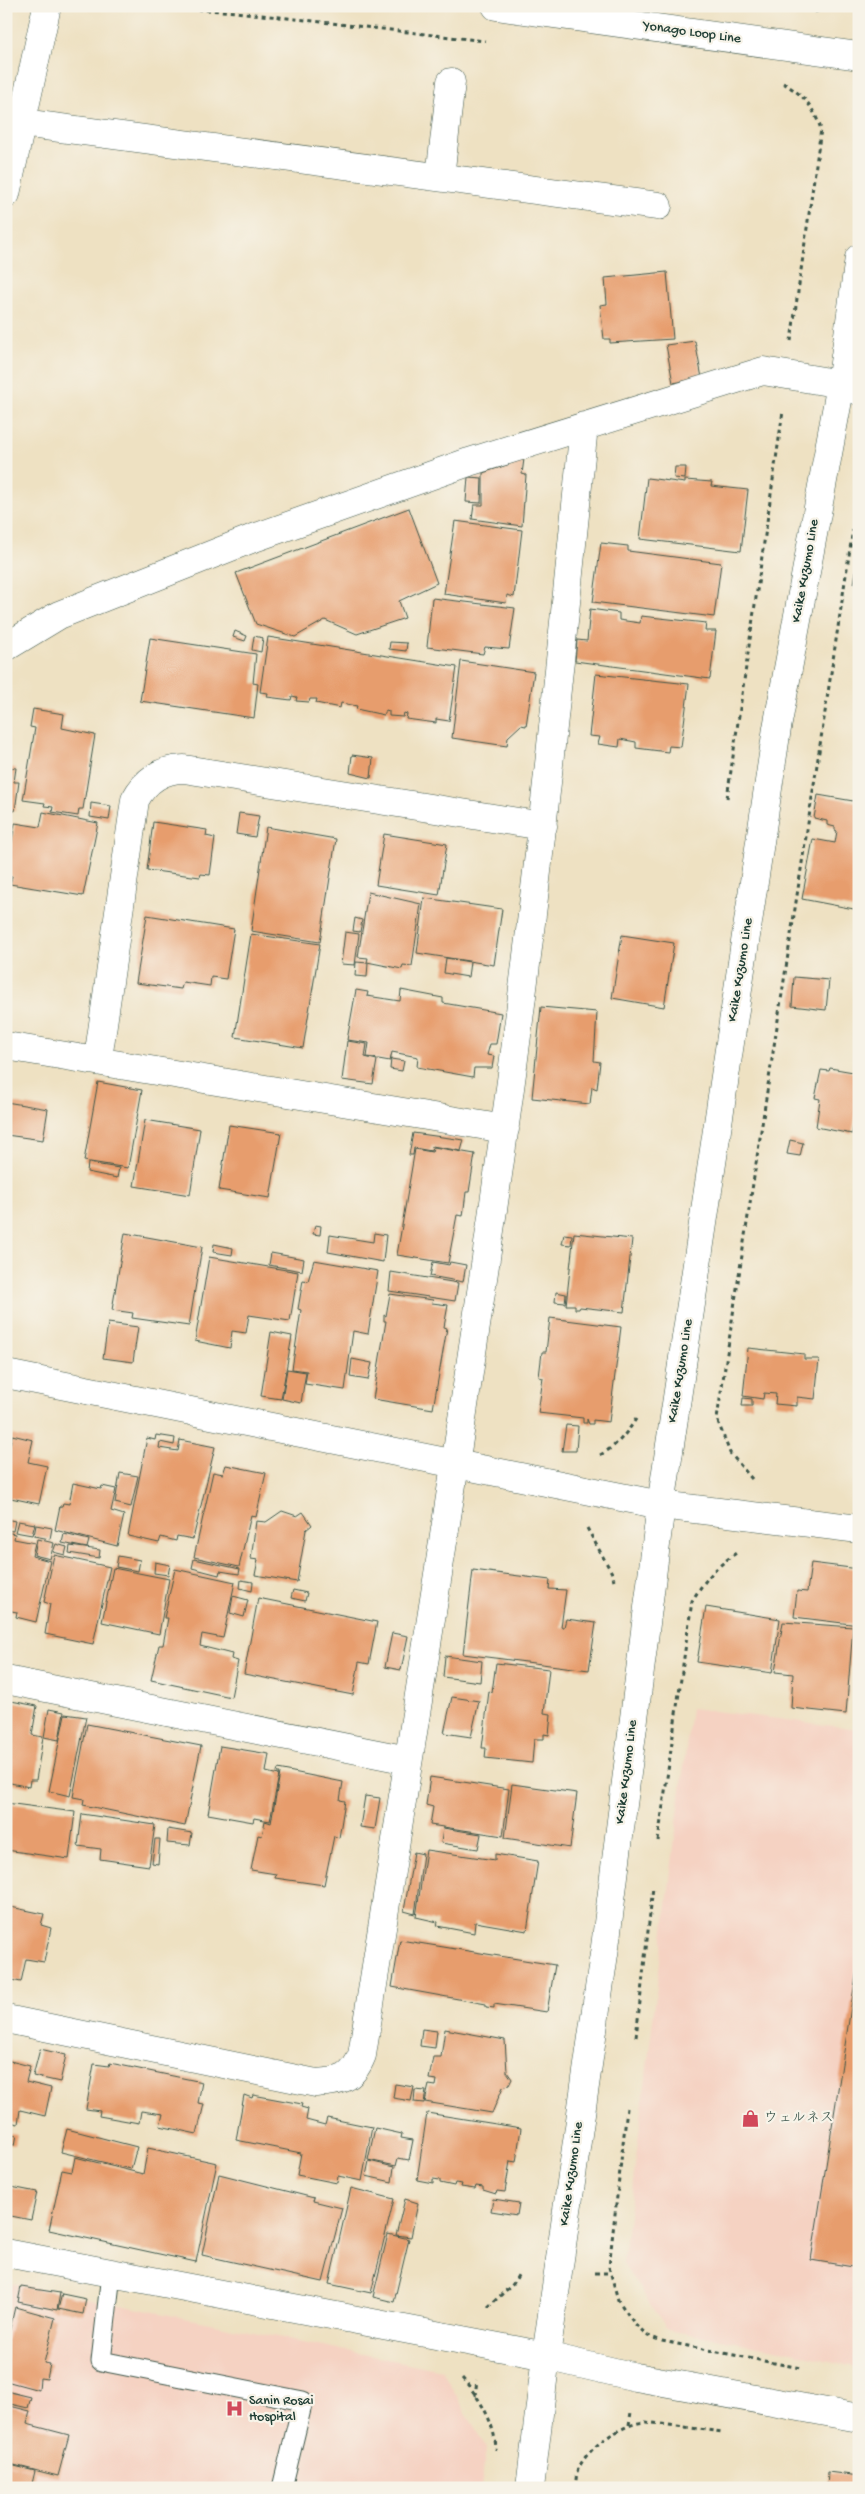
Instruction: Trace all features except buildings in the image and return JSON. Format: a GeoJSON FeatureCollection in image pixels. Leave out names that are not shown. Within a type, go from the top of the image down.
{"type":"FeatureCollection","features":[{"type":"Feature","properties":{"kind":"street"},"geometry":{"type":"LineString","coordinates":[[6,194],[47,6]]}},
{"type":"Feature","properties":{"kind":"street","name":"Yonago Loop Line"},"geometry":{"type":"LineString","coordinates":[[496,6],[859,56]]}},
{"type":"Feature","properties":{"kind":"street"},"geometry":{"type":"LineString","coordinates":[[440,177],[451,82]]}},
{"type":"Feature","properties":{"kind":"street"},"geometry":{"type":"LineString","coordinates":[[22,123],[658,206]]}},
{"type":"Feature","properties":{"kind":"street","name":"Kaike Kuzumo Line"},"geometry":{"type":"LineString","coordinates":[[530,2488],[546,2356],[605,1947],[661,1505],[778,728],[850,388],[859,258]]}},
{"type":"Feature","properties":{"kind":"street"},"geometry":{"type":"LineString","coordinates":[[6,646],[59,615],[250,539],[469,462],[763,371],[850,388]]}},
{"type":"Feature","properties":{"kind":"street"},"geometry":{"type":"LineString","coordinates":[[6,2019],[316,2083],[338,2082],[351,2074],[362,2055],[456,1465],[505,1129],[543,826],[584,426]]}},
{"type":"Feature","properties":{"kind":"street"},"geometry":{"type":"LineString","coordinates":[[98,1059],[135,800],[142,787],[162,772],[184,769],[543,826]]}},
{"type":"Feature","properties":{"kind":"street"},"geometry":{"type":"LineString","coordinates":[[6,1046],[98,1059],[505,1129]]}},
{"type":"Feature","properties":{"kind":"street"},"geometry":{"type":"LineString","coordinates":[[6,1374],[661,1505],[859,1529]]}},
{"type":"Feature","properties":{"kind":"street"},"geometry":{"type":"LineString","coordinates":[[6,1680],[408,1760]]}},
{"type":"Feature","properties":{"kind":"street"},"geometry":{"type":"LineString","coordinates":[[6,2253],[546,2356],[636,2377],[859,2418]]}},
{"type":"Feature","properties":{"kind":"lane"},"geometry":{"type":"LineString","coordinates":[[111,2274],[102,2361],[303,2401],[282,2488]]}},
{"type":"Feature","properties":{"kind":"path"},"geometry":{"type":"LineString","coordinates":[[142,6],[236,12],[489,42]]}},
{"type":"Feature","properties":{"kind":"path"},"geometry":{"type":"LineString","coordinates":[[780,82],[797,91],[813,107],[821,129],[790,347]]}},
{"type":"Feature","properties":{"kind":"path"},"geometry":{"type":"LineString","coordinates":[[727,800],[784,402]]}},
{"type":"Feature","properties":{"kind":"path"},"geometry":{"type":"LineString","coordinates":[[754,1482],[730,1454],[717,1419],[854,523]]}},
{"type":"Feature","properties":{"kind":"path"},"geometry":{"type":"LineString","coordinates":[[598,1456],[611,1449],[621,1440],[637,1419]]}},
{"type":"Feature","properties":{"kind":"path"},"geometry":{"type":"LineString","coordinates":[[584,1525],[612,1573],[614,1582]]}},
{"type":"Feature","properties":{"kind":"path"},"geometry":{"type":"LineString","coordinates":[[658,1841],[692,1601],[702,1584],[717,1566],[742,1550]]}},
{"type":"Feature","properties":{"kind":"path"},"geometry":{"type":"LineString","coordinates":[[636,2037],[653,1887]]}},
{"type":"Feature","properties":{"kind":"path"},"geometry":{"type":"LineString","coordinates":[[627,2108],[610,2273],[618,2300],[634,2323],[648,2336],[662,2341],[806,2370]]}},
{"type":"Feature","properties":{"kind":"path"},"geometry":{"type":"LineString","coordinates":[[484,2309],[513,2284],[522,2267]]}},
{"type":"Feature","properties":{"kind":"path"},"geometry":{"type":"LineString","coordinates":[[594,2273],[610,2273]]}},
{"type":"Feature","properties":{"kind":"path"},"geometry":{"type":"LineString","coordinates":[[629,2426],[631,2408]]}},
{"type":"Feature","properties":{"kind":"path"},"geometry":{"type":"LineString","coordinates":[[575,2488],[581,2465],[600,2443],[615,2432],[636,2422],[723,2432]]}},
{"type":"Feature","properties":{"kind":"path"},"geometry":{"type":"LineString","coordinates":[[571,2464],[581,2465]]}},
{"type":"Feature","properties":{"kind":"shaded area","name":"ウェルネス"},"geometry":{"type":"Polygon","coordinates":[[[691,1708],[859,1729],[859,2368],[791,2352],[668,2330],[623,2264],[691,1708]]]}},
{"type":"Feature","properties":{"kind":"shaded area","name":"Sanin Rosai Hospital"},"geometry":{"type":"Polygon","coordinates":[[[6,2282],[442,2370],[486,2448],[481,2488],[6,2488],[6,2282]]]}},
{"type":"Feature","properties":{"kind":"place","name":"ウェルネス"},"geometry":{"type":"Point","coordinates":[750,2118]}},
{"type":"Feature","properties":{"kind":"place","name":"Sanin Rosai Hospital"},"geometry":{"type":"Point","coordinates":[235,2409]}}]}
